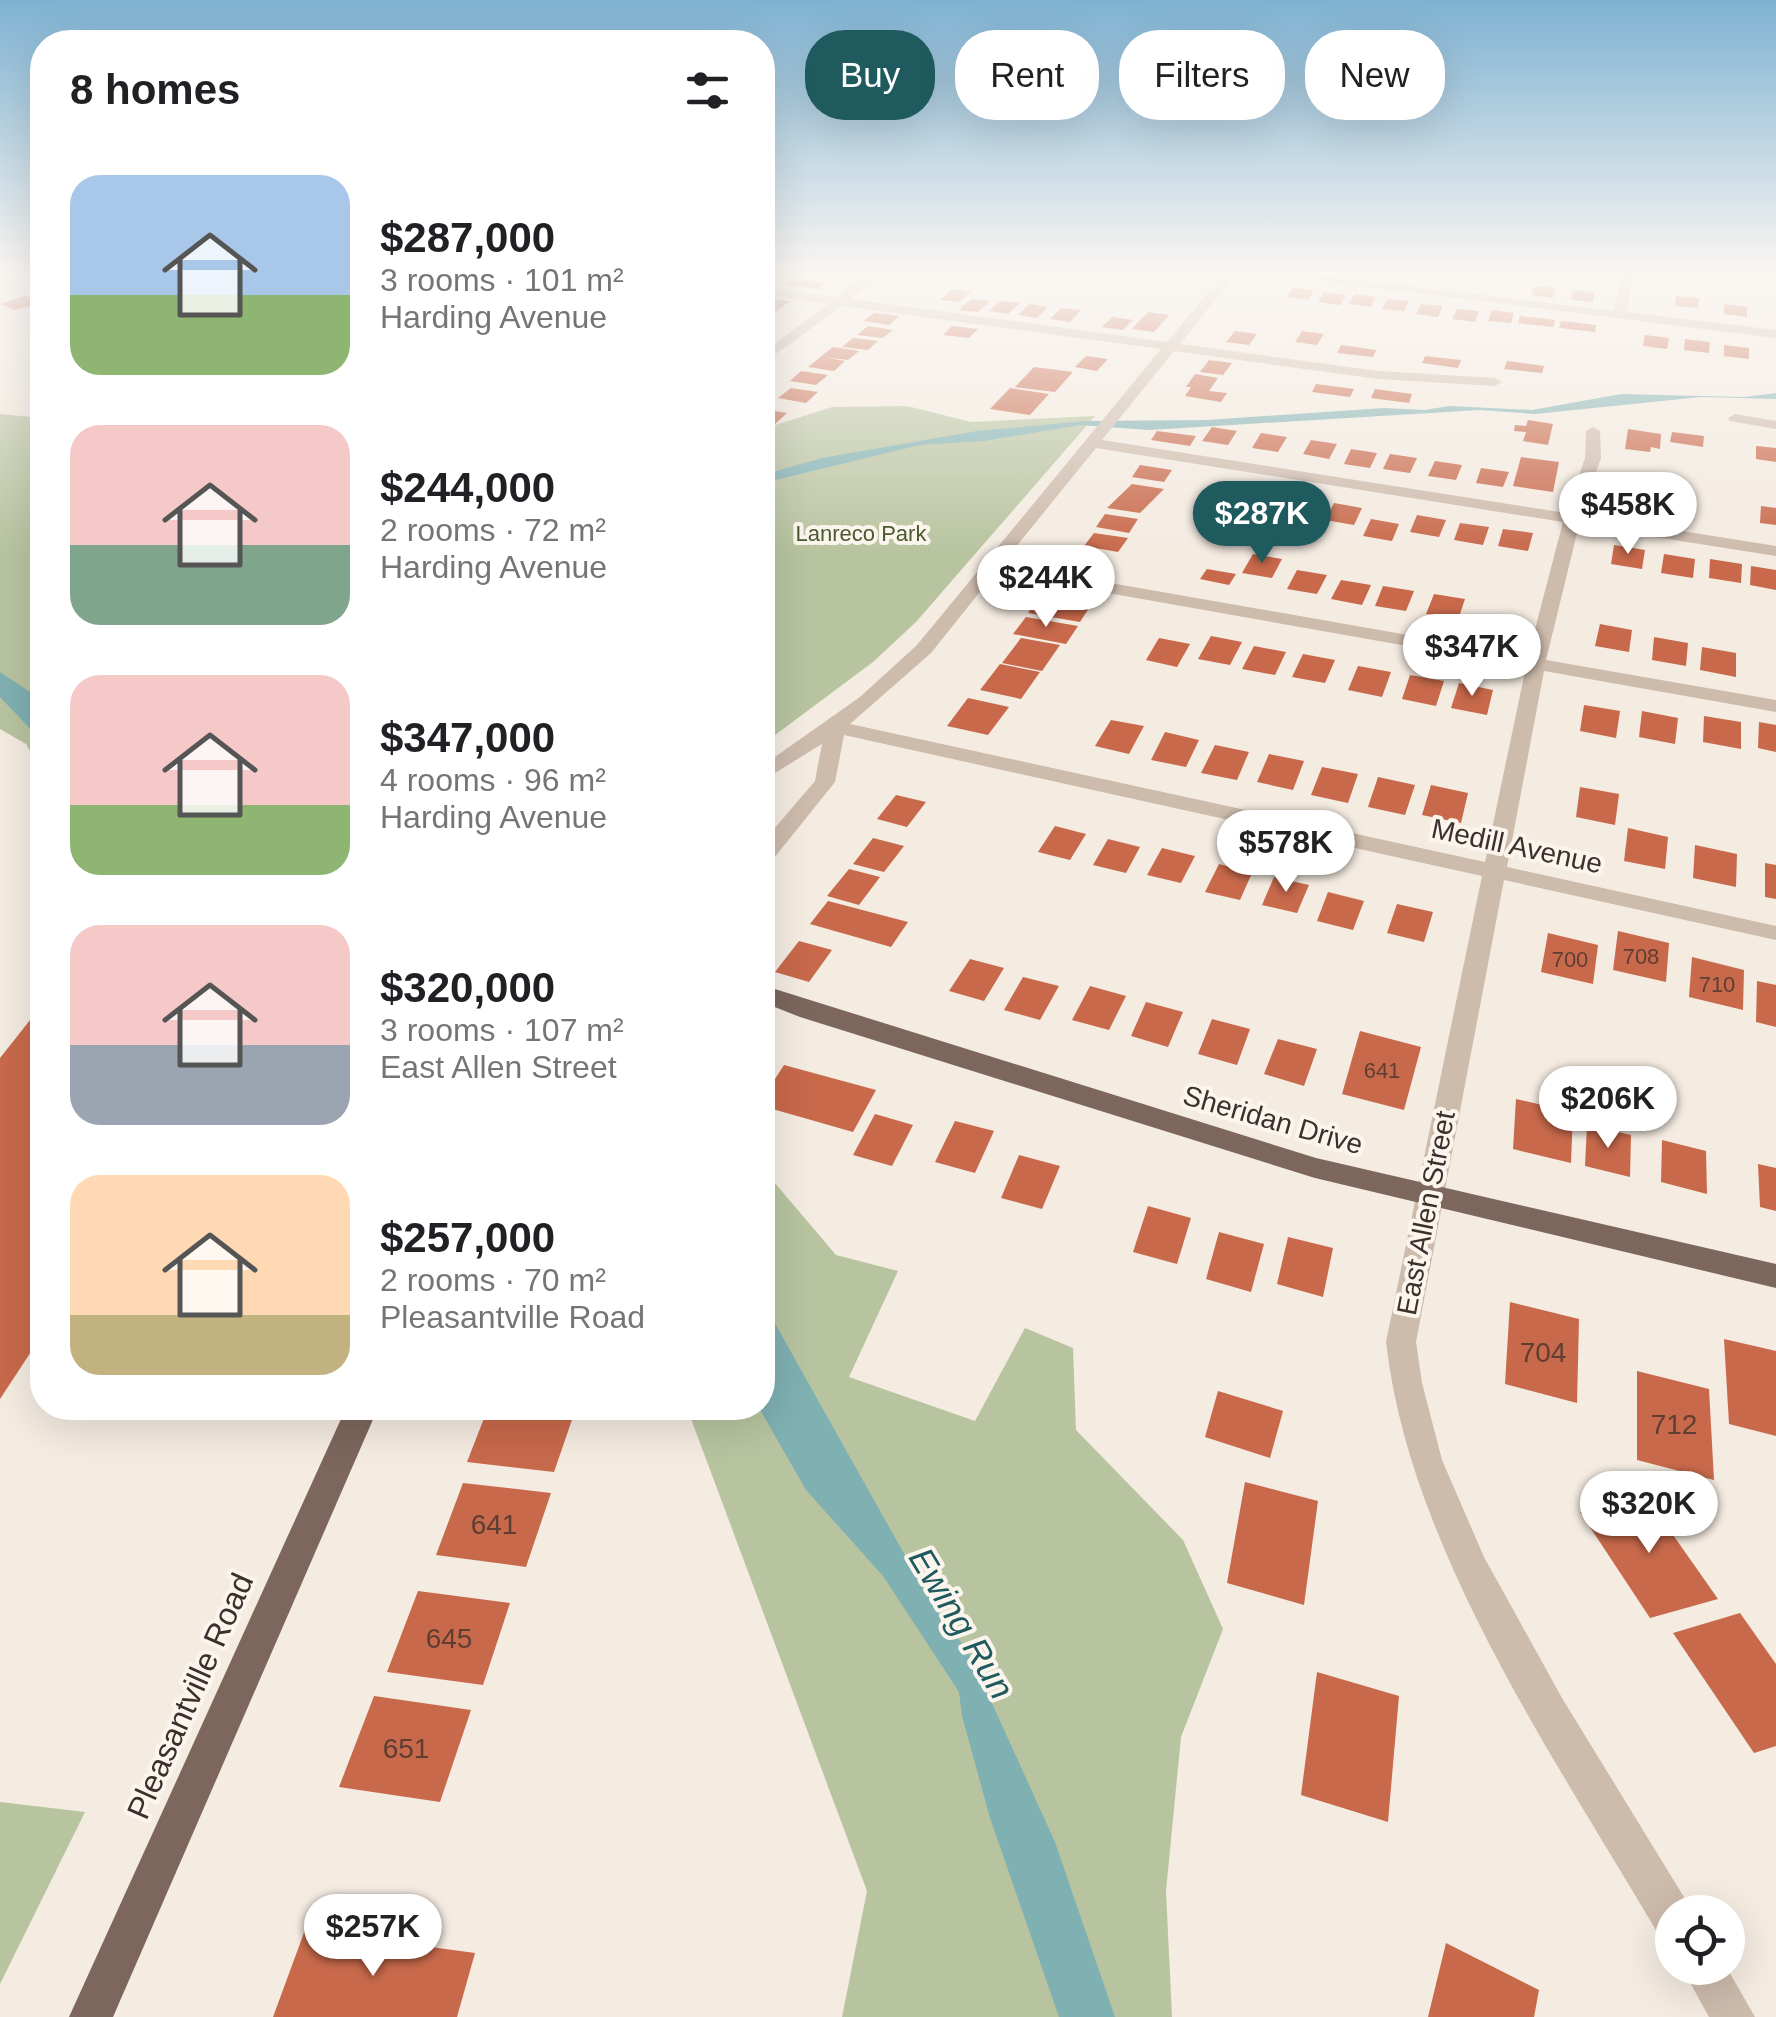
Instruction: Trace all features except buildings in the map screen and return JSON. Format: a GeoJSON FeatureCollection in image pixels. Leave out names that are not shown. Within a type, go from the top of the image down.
{"type":"FeatureCollection","features":[{"type":"Feature","properties":{"kind":"main road","name":"Sheridan Drive"},"geometry":{"type":"LineString","coordinates":[[775,998],[1314,1168],[1776,1276]]}},
{"type":"Feature","properties":{"kind":"main road","name":"Pleasantville Road"},"geometry":{"type":"LineString","coordinates":[[92,2017],[357,1420]]}},
{"type":"Feature","properties":{"kind":"street"},"geometry":{"type":"LineString","coordinates":[[775,767],[836,727],[891,684],[1157,364]]}},
{"type":"Feature","properties":{"kind":"street"},"geometry":{"type":"LineString","coordinates":[[1305,364],[1407,378],[1495,382]]}},
{"type":"Feature","properties":{"kind":"street"},"geometry":{"type":"LineString","coordinates":[[1735,418],[1776,425]]}},
{"type":"Feature","properties":{"kind":"street","name":"East Allen Street"},"geometry":{"type":"LineString","coordinates":[[1593,430],[1593,458],[1572,518],[1536,664],[1401,1342],[1405,1395],[1421,1450],[1482,1589],[1546,1709],[1659,1895]]}},
{"type":"Feature","properties":{"kind":"street"},"geometry":{"type":"LineString","coordinates":[[1096,439],[1776,550]]}},
{"type":"Feature","properties":{"kind":"street"},"geometry":{"type":"LineString","coordinates":[[992,567],[1776,706]]}},
{"type":"Feature","properties":{"kind":"street"},"geometry":{"type":"LineString","coordinates":[[775,843],[826,782],[836,727]]}},
{"type":"Feature","properties":{"kind":"street","name":"Medill Avenue"},"geometry":{"type":"LineString","coordinates":[[836,727],[1776,932]]}},
{"type":"Feature","properties":{"kind":"street"},"geometry":{"type":"LineString","coordinates":[[1713,1985],[1733,2017]]}},
{"type":"Feature","properties":{"kind":"green space","name":"Lanreco Park"},"geometry":{"type":"Polygon","coordinates":[[[907,406],[971,422],[1095,416],[916,622],[873,662],[775,735],[775,425],[832,407],[907,406]]]}},
{"type":"Feature","properties":{"kind":"green space"},"geometry":{"type":"Polygon","coordinates":[[[0,414],[30,417],[30,751],[26,744],[0,729],[0,414]]]}},
{"type":"Feature","properties":{"kind":"green space"},"geometry":{"type":"Polygon","coordinates":[[[775,1183],[836,1255],[898,1271],[849,1377],[975,1421],[1025,1328],[1073,1348],[1076,1430],[1183,1540],[1223,1629],[1181,1737],[1166,1891],[1172,2017],[842,2017],[867,1891],[691,1420],[775,1420],[775,1183]]]}},
{"type":"Feature","properties":{"kind":"green space"},"geometry":{"type":"Polygon","coordinates":[[[0,1802],[85,1812],[0,1984],[0,1802]]]}},
{"type":"Feature","properties":{"kind":"water"},"geometry":{"type":"Polygon","coordinates":[[[1776,393],[1776,399],[1701,397],[1535,414],[1479,410],[1149,430],[1080,425],[984,441],[920,445],[775,480],[775,471],[822,458],[977,431],[1085,421],[1207,420],[1449,406],[1532,410],[1621,394],[1744,397],[1776,393]]]}},
{"type":"Feature","properties":{"kind":"water"},"geometry":{"type":"Polygon","coordinates":[[[0,672],[30,692],[30,728],[0,697],[0,672]]]}},
{"type":"Feature","properties":{"kind":"water"},"geometry":{"type":"Polygon","coordinates":[[[775,1323],[921,1584],[971,1657],[1055,1842],[1115,2017],[1059,2017],[990,1818],[959,1692],[883,1576],[806,1490],[766,1420],[775,1420],[775,1323]]]}},
{"type":"Feature","properties":{"kind":"water label","name":"Ewing Run"},"geometry":{"type":"Point","coordinates":[962,1623]}}]}
